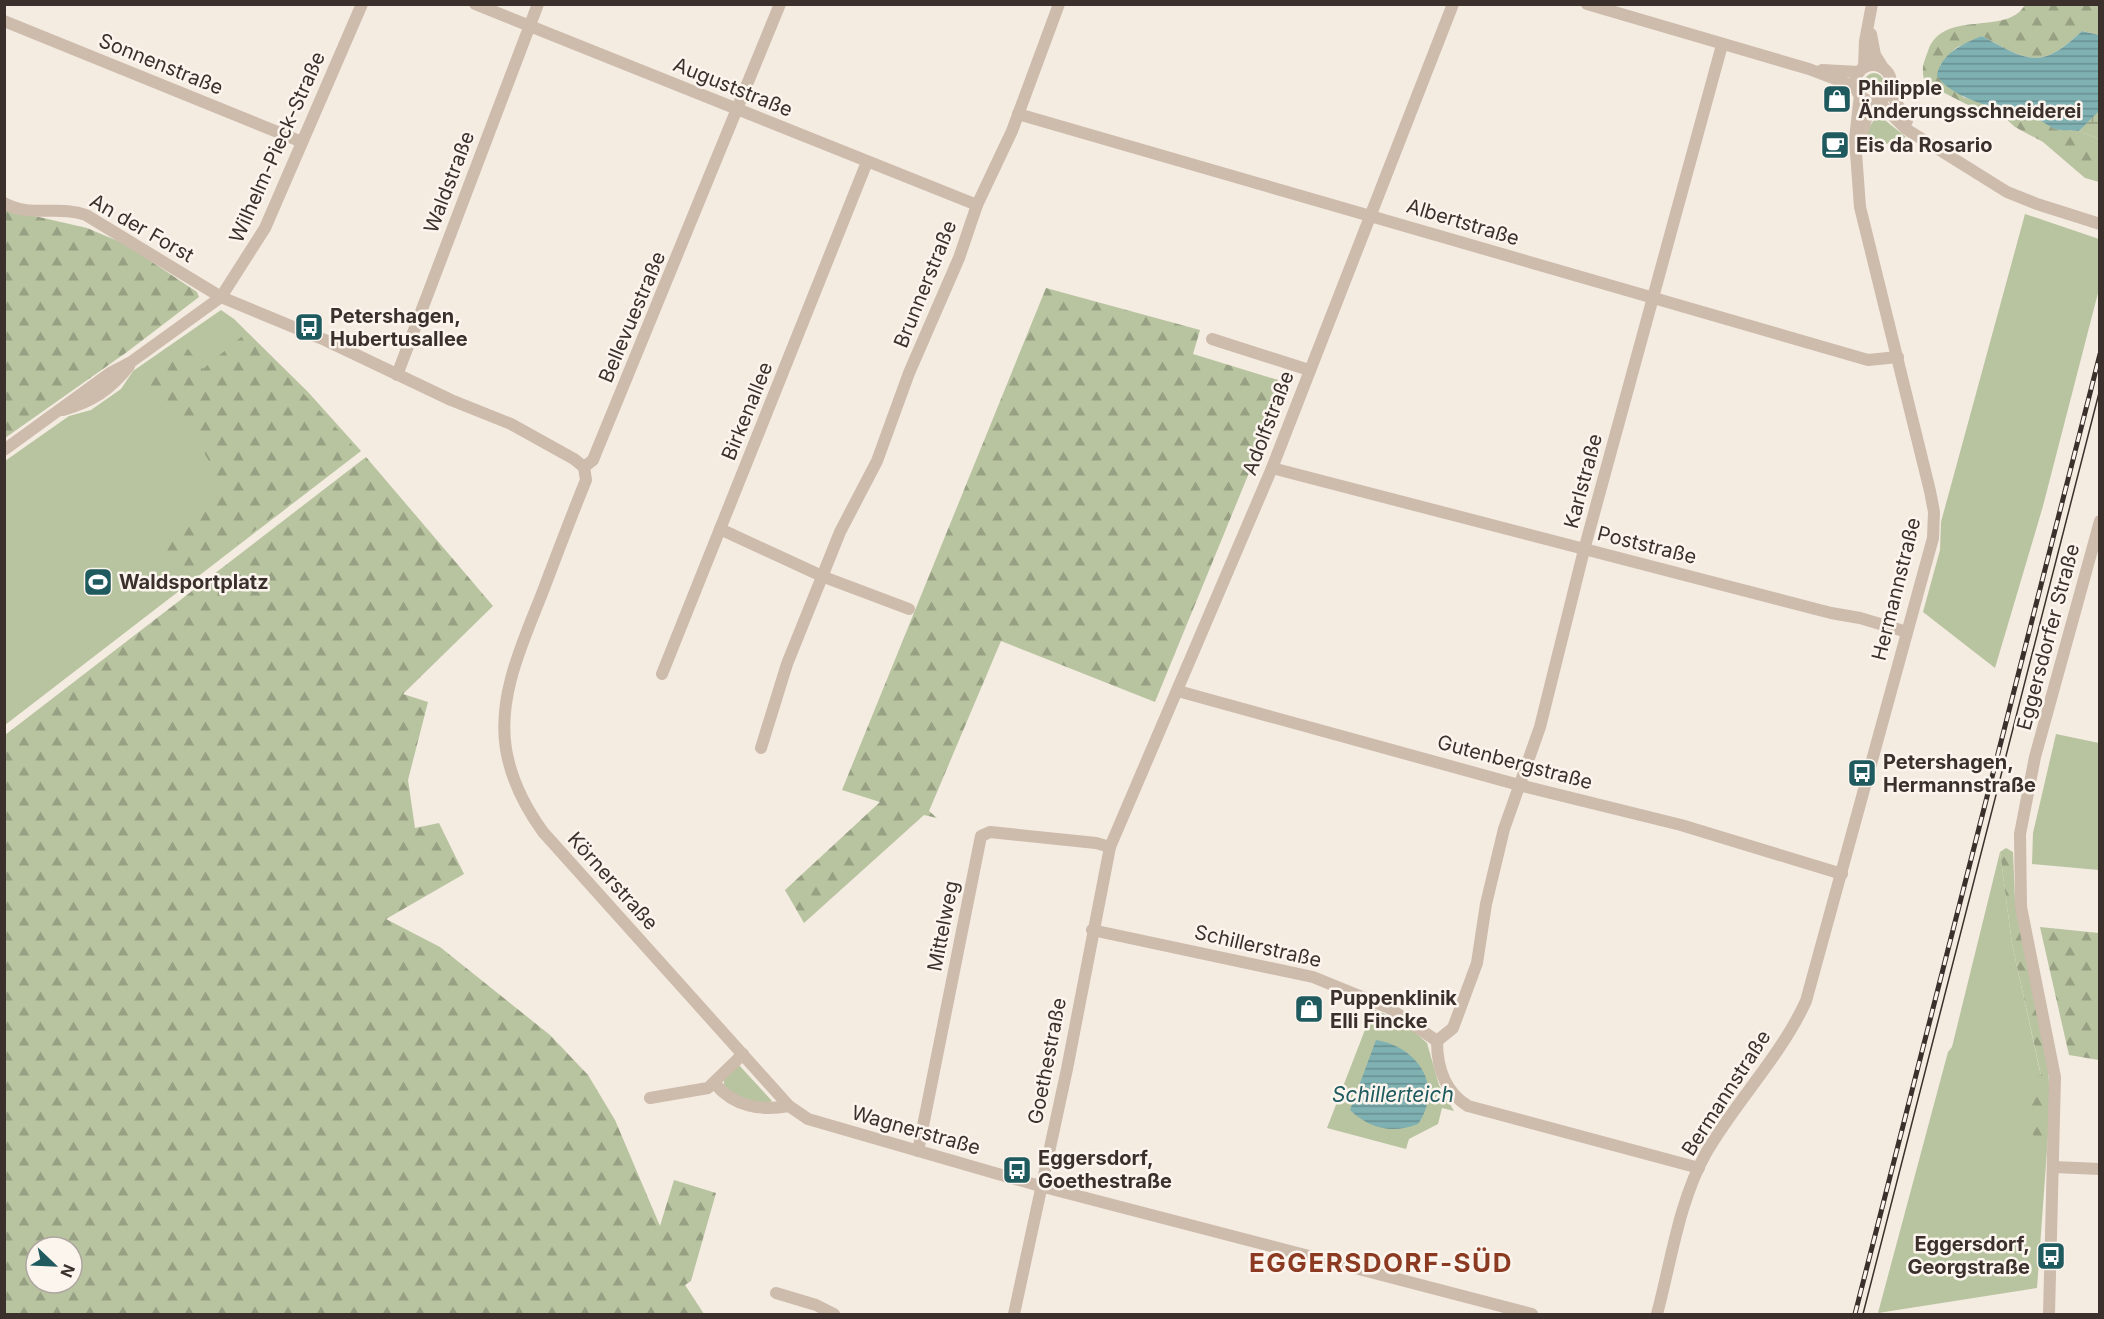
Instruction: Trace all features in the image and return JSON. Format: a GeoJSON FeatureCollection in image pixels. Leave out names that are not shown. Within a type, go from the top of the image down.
{"type":"FeatureCollection","features":[{"type":"Feature","properties":{"kind":"street","name":"Wilhelm-Pieck-Straße"},"geometry":{"type":"LineString","coordinates":[[4,450],[61,411],[110,373],[131,362],[221,297],[265,228],[362,4]]}},
{"type":"Feature","properties":{"kind":"street","name":"Auguststraße"},"geometry":{"type":"LineString","coordinates":[[475,4],[977,205]]}},
{"type":"Feature","properties":{"kind":"street","name":"Waldstraße"},"geometry":{"type":"LineString","coordinates":[[397,375],[538,4]]}},
{"type":"Feature","properties":{"kind":"street","name":"Bellevuestraße"},"geometry":{"type":"LineString","coordinates":[[522,643],[586,480],[584,467],[593,460],[780,4]]}},
{"type":"Feature","properties":{"kind":"street","name":"Brunnerstraße"},"geometry":{"type":"LineString","coordinates":[[761,748],[787,664],[824,577],[840,532],[877,460],[909,373],[959,258],[977,205],[1018,114],[1059,4]]}},
{"type":"Feature","properties":{"kind":"street","name":"Adolfstraße"},"geometry":{"type":"LineString","coordinates":[[1109,849],[1272,468],[1453,4]]}},
{"type":"Feature","properties":{"kind":"street"},"geometry":{"type":"LineString","coordinates":[[1587,4],[1809,69],[1866,95],[1906,129],[2007,192],[2100,224]]}},
{"type":"Feature","properties":{"kind":"street"},"geometry":{"type":"LineString","coordinates":[[1862,70],[1872,4]]}},
{"type":"Feature","properties":{"kind":"street","name":"Sonnenstraße"},"geometry":{"type":"LineString","coordinates":[[4,21],[302,142]]}},
{"type":"Feature","properties":{"kind":"street"},"geometry":{"type":"LineString","coordinates":[[1869,21],[1875,55],[1890,78],[1889,90],[1899,109],[1924,139]]}},
{"type":"Feature","properties":{"kind":"street","name":"Karlstraße"},"geometry":{"type":"LineString","coordinates":[[1437,1041],[1454,1028],[1477,963],[1482,928],[1504,830],[1540,727],[1584,549],[1722,45]]}},
{"type":"Feature","properties":{"kind":"street"},"geometry":{"type":"LineString","coordinates":[[1809,69],[1862,70],[1872,65],[1883,68]]}},
{"type":"Feature","properties":{"kind":"street","name":"Hermannstraße"},"geometry":{"type":"LineString","coordinates":[[1806,1001],[1933,538],[1934,512],[1860,207],[1855,126],[1866,95],[1862,70]]}},
{"type":"Feature","properties":{"kind":"street"},"geometry":{"type":"LineString","coordinates":[[1866,95],[1889,90]]}},
{"type":"Feature","properties":{"kind":"street","name":"Albertstraße"},"geometry":{"type":"LineString","coordinates":[[1018,114],[1371,214],[1652,299],[1868,360],[1898,357]]}},
{"type":"Feature","properties":{"kind":"street","name":"Birkenallee"},"geometry":{"type":"LineString","coordinates":[[662,674],[867,162]]}},
{"type":"Feature","properties":{"kind":"street","name":"An der Forst"},"geometry":{"type":"LineString","coordinates":[[4,203],[13,208],[42,213],[75,211],[86,215],[221,297],[325,340],[451,400],[511,424],[574,459],[584,467]]}},
{"type":"Feature","properties":{"kind":"street"},"geometry":{"type":"LineString","coordinates":[[1212,339],[1309,370]]}},
{"type":"Feature","properties":{"kind":"street","name":"Poststraße"},"geometry":{"type":"LineString","coordinates":[[1272,468],[1831,613],[1860,618],[1907,632]]}},
{"type":"Feature","properties":{"kind":"street","name":"Eggersdorfer Straße"},"geometry":{"type":"LineString","coordinates":[[2049,1314],[2055,1082],[2050,1040],[2021,907],[2020,834],[2035,758],[2100,521]]}},
{"type":"Feature","properties":{"kind":"street"},"geometry":{"type":"LineString","coordinates":[[720,529],[824,577],[909,609]]}},
{"type":"Feature","properties":{"kind":"street","name":"Körnerstraße"},"geometry":{"type":"LineString","coordinates":[[522,643],[509,687],[505,729],[510,768],[528,812],[543,832],[789,1106]]}},
{"type":"Feature","properties":{"kind":"street","name":"Gutenbergstraße"},"geometry":{"type":"LineString","coordinates":[[1178,691],[1519,785],[1681,825],[1842,874]]}},
{"type":"Feature","properties":{"kind":"street","name":"Mittelweg"},"geometry":{"type":"LineString","coordinates":[[918,1151],[981,836],[990,832],[1096,843],[1109,849]]}},
{"type":"Feature","properties":{"kind":"street","name":"Goethestraße"},"geometry":{"type":"LineString","coordinates":[[1014,1314],[1067,1069],[1109,849]]}},
{"type":"Feature","properties":{"kind":"street","name":"Schillerstraße"},"geometry":{"type":"LineString","coordinates":[[1092,930],[1313,976],[1389,1008],[1437,1041]]}},
{"type":"Feature","properties":{"kind":"street","name":"Bermannstraße"},"geometry":{"type":"LineString","coordinates":[[1657,1314],[1686,1202],[1699,1168],[1713,1142],[1789,1032],[1806,1001]]}},
{"type":"Feature","properties":{"kind":"street"},"geometry":{"type":"LineString","coordinates":[[1437,1041],[1444,1079],[1454,1095],[1468,1106],[1699,1168]]}},
{"type":"Feature","properties":{"kind":"street"},"geometry":{"type":"LineString","coordinates":[[650,1098],[703,1090],[715,1084],[743,1054]]}},
{"type":"Feature","properties":{"kind":"street"},"geometry":{"type":"LineString","coordinates":[[715,1084],[726,1096],[750,1106],[762,1109],[789,1106]]}},
{"type":"Feature","properties":{"kind":"street","name":"Wagnerstraße"},"geometry":{"type":"LineString","coordinates":[[789,1106],[808,1119],[1040,1186],[1532,1314]]}},
{"type":"Feature","properties":{"kind":"street"},"geometry":{"type":"LineString","coordinates":[[2054,1167],[2100,1169]]}},
{"type":"Feature","properties":{"kind":"street"},"geometry":{"type":"LineString","coordinates":[[776,1293],[816,1305],[834,1314]]}},
{"type":"Feature","properties":{"kind":"green space"},"geometry":{"type":"Polygon","coordinates":[[[2025,5],[2099,5],[2099,35],[2082,31],[2056,52],[2045,57],[2034,58],[2012,52],[1982,36],[1956,48],[1940,65],[1963,97],[2008,112],[2038,118],[2055,129],[2079,131],[2099,139],[2099,182],[2085,178],[2043,142],[2015,127],[2005,118],[1966,104],[1925,83],[1924,63],[1936,38],[1947,30],[1960,26],[2004,20],[2016,14],[2025,5]]]}},
{"type":"Feature","properties":{"kind":"green space"},"geometry":{"type":"Polygon","coordinates":[[[1874,73],[1881,76],[1884,83],[1881,90],[1874,93],[1867,90],[1864,83],[1867,76],[1874,73]]]}},
{"type":"Feature","properties":{"kind":"green space"},"geometry":{"type":"Polygon","coordinates":[[[2099,110],[2099,139],[2079,131],[2099,110]]]}},
{"type":"Feature","properties":{"kind":"green space"},"geometry":{"type":"Polygon","coordinates":[[[1876,116],[1881,117],[1906,137],[1875,148],[1864,147],[1866,133],[1876,116]]]}},
{"type":"Feature","properties":{"kind":"green space"},"geometry":{"type":"Polygon","coordinates":[[[4,209],[87,228],[125,244],[197,292],[199,297],[127,352],[5,438],[4,209]]]}},
{"type":"Feature","properties":{"kind":"green space"},"geometry":{"type":"Polygon","coordinates":[[[2025,214],[2099,239],[2099,289],[2043,506],[1995,668],[1923,612],[1940,550],[1941,522],[2025,214]]]}},
{"type":"Feature","properties":{"kind":"green space"},"geometry":{"type":"Polygon","coordinates":[[[1046,288],[1200,330],[1193,354],[1278,380],[1283,390],[1155,702],[1001,641],[929,811],[937,818],[924,815],[804,923],[785,890],[880,802],[842,790],[1046,288]]]}},
{"type":"Feature","properties":{"kind":"green space","name":"Waldsportplatz"},"geometry":{"type":"Polygon","coordinates":[[[221,310],[234,319],[308,392],[361,451],[5,725],[5,461],[69,416],[91,410],[121,389],[133,371],[221,310]]]}},
{"type":"Feature","properties":{"kind":"green space"},"geometry":{"type":"Polygon","coordinates":[[[246,333],[358,451],[184,585],[155,549],[203,510],[216,474],[182,413],[151,401],[139,382],[185,345],[203,369],[246,333]]]}},
{"type":"Feature","properties":{"kind":"green space"},"geometry":{"type":"Polygon","coordinates":[[[366,457],[493,606],[403,694],[428,702],[408,780],[415,828],[439,823],[464,874],[386,919],[440,947],[550,1035],[588,1075],[615,1120],[660,1226],[674,1180],[716,1193],[691,1281],[685,1285],[704,1314],[5,1314],[5,735],[366,457]]]}},
{"type":"Feature","properties":{"kind":"green space"},"geometry":{"type":"Polygon","coordinates":[[[2056,734],[2099,743],[2099,870],[2032,864],[2033,833],[2056,734]]]}},
{"type":"Feature","properties":{"kind":"green space"},"geometry":{"type":"Polygon","coordinates":[[[2006,848],[2013,852],[2015,900],[2048,1064],[2050,1103],[2048,1137],[2036,1140],[2026,1122],[2026,1079],[2041,1075],[2012,944],[2000,852],[2006,848]]]}},
{"type":"Feature","properties":{"kind":"green space"},"geometry":{"type":"Polygon","coordinates":[[[2000,852],[2012,944],[2041,1076],[2048,1137],[2037,1288],[1878,1313],[1948,1052],[1952,1047],[2000,852]]]}},
{"type":"Feature","properties":{"kind":"green space"},"geometry":{"type":"Polygon","coordinates":[[[2040,927],[2099,933],[2099,1060],[2069,1055],[2040,927]]]}},
{"type":"Feature","properties":{"kind":"green space"},"geometry":{"type":"Polygon","coordinates":[[[1373,1009],[1402,1021],[1427,1043],[1439,1085],[1454,1111],[1442,1108],[1438,1124],[1409,1139],[1406,1149],[1327,1128],[1373,1009]]]}},
{"type":"Feature","properties":{"kind":"green space"},"geometry":{"type":"Polygon","coordinates":[[[738,1064],[772,1101],[767,1104],[755,1104],[725,1091],[725,1078],[728,1072],[738,1064]]]}},
{"type":"Feature","properties":{"kind":"water"},"geometry":{"type":"Polygon","coordinates":[[[2082,31],[2099,35],[2100,110],[2079,131],[2055,129],[2037,119],[1982,104],[1956,92],[1937,76],[1943,61],[1954,50],[1982,36],[2012,52],[2034,58],[2045,57],[2056,52],[2082,31]]]}},
{"type":"Feature","properties":{"kind":"water","name":"Schillerteich"},"geometry":{"type":"Polygon","coordinates":[[[1376,1040],[1404,1051],[1422,1070],[1427,1083],[1428,1096],[1425,1110],[1418,1124],[1399,1129],[1382,1128],[1365,1122],[1350,1110],[1376,1040]]]}},
{"type":"Feature","properties":{"kind":"tram line"},"geometry":{"type":"LineString","coordinates":[[1863,1314],[2100,389]]}},
{"type":"Feature","properties":{"kind":"railway"},"geometry":{"type":"LineString","coordinates":[[1855,1314],[2100,354]]}},
{"type":"Feature","properties":{"kind":"place","name":"Philipple Änderungsschneiderei"},"geometry":{"type":"Point","coordinates":[1837,99]}},
{"type":"Feature","properties":{"kind":"place","name":"Eis da Rosario"},"geometry":{"type":"Point","coordinates":[1835,145]}},
{"type":"Feature","properties":{"kind":"place","name":"Petershagen, Hubertusallee"},"geometry":{"type":"Point","coordinates":[309,327]}},
{"type":"Feature","properties":{"kind":"place","name":"Waldsportplatz"},"geometry":{"type":"Point","coordinates":[98,582]}},
{"type":"Feature","properties":{"kind":"place","name":"Petershagen, Hermannstraße"},"geometry":{"type":"Point","coordinates":[1862,773]}},
{"type":"Feature","properties":{"kind":"place","name":"Puppenklinik Elli Fincke"},"geometry":{"type":"Point","coordinates":[1309,1009]}},
{"type":"Feature","properties":{"kind":"place","name":"Eggersdorf, Goethestraße"},"geometry":{"type":"Point","coordinates":[1017,1170]}},
{"type":"Feature","properties":{"kind":"place","name":"Eggersdorf, Georgstraße"},"geometry":{"type":"Point","coordinates":[2051,1256]}},
{"type":"Feature","properties":{"kind":"district","name":"EGGERSDORF-SÜD"},"geometry":{"type":"Point","coordinates":[1381,1262]}}]}
